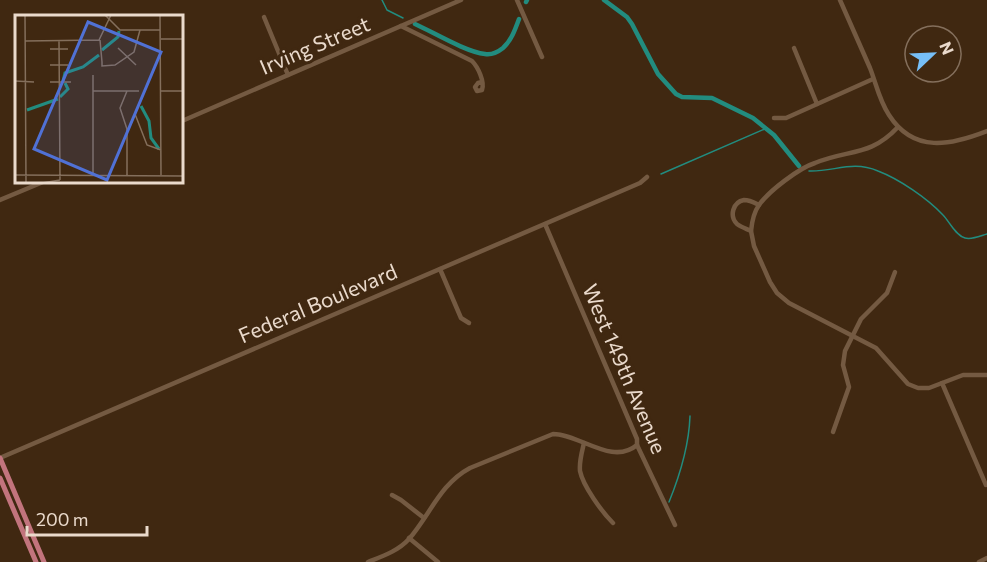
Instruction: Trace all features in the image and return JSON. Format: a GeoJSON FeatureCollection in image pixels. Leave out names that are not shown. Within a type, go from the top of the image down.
{"type":"FeatureCollection","features":[{"type":"Feature","properties":{"kind":"main road"},"geometry":{"type":"LineString","coordinates":[[0,458],[45,562]]}},
{"type":"Feature","properties":{"kind":"main road"},"geometry":{"type":"LineString","coordinates":[[0,478],[36,562]]}},
{"type":"Feature","properties":{"kind":"street","name":"Irving Street"},"geometry":{"type":"LineString","coordinates":[[183,121],[451,2],[461,0]]}},
{"type":"Feature","properties":{"kind":"street"},"geometry":{"type":"LineString","coordinates":[[518,0],[542,57]]}},
{"type":"Feature","properties":{"kind":"street"},"geometry":{"type":"LineString","coordinates":[[840,0],[888,115],[898,127],[916,139],[939,144],[956,143],[987,131]]}},
{"type":"Feature","properties":{"kind":"street"},"geometry":{"type":"LineString","coordinates":[[264,17],[288,75]]}},
{"type":"Feature","properties":{"kind":"street"},"geometry":{"type":"LineString","coordinates":[[401,26],[472,61],[476,65],[482,82]]}},
{"type":"Feature","properties":{"kind":"street"},"geometry":{"type":"LineString","coordinates":[[794,48],[817,104]]}},
{"type":"Feature","properties":{"kind":"street"},"geometry":{"type":"LineString","coordinates":[[774,118],[786,118],[873,79]]}},
{"type":"Feature","properties":{"kind":"street"},"geometry":{"type":"LineString","coordinates":[[898,127],[885,140],[871,148],[809,165],[769,195],[759,205],[753,218],[751,231],[756,251],[777,293],[789,303],[876,348],[908,384],[923,388],[963,375],[987,375]]}},
{"type":"Feature","properties":{"kind":"street","name":"Federal Boulevard"},"geometry":{"type":"LineString","coordinates":[[0,458],[640,183],[647,177]]}},
{"type":"Feature","properties":{"kind":"street"},"geometry":{"type":"LineString","coordinates":[[0,200],[41,183]]}},
{"type":"Feature","properties":{"kind":"street"},"geometry":{"type":"LineString","coordinates":[[751,231],[736,223],[733,209],[744,200],[759,205]]}},
{"type":"Feature","properties":{"kind":"street","name":"West 149th Avenue"},"geometry":{"type":"LineString","coordinates":[[545,224],[634,431],[637,445],[675,525]]}},
{"type":"Feature","properties":{"kind":"street"},"geometry":{"type":"LineString","coordinates":[[440,269],[461,318],[469,323]]}},
{"type":"Feature","properties":{"kind":"street"},"geometry":{"type":"LineString","coordinates":[[833,432],[848,392],[849,382],[843,360],[845,351],[865,314],[884,298],[895,272]]}},
{"type":"Feature","properties":{"kind":"street"},"geometry":{"type":"LineString","coordinates":[[942,383],[986,485]]}},
{"type":"Feature","properties":{"kind":"street"},"geometry":{"type":"LineString","coordinates":[[368,562],[393,552],[410,538],[452,480],[470,468],[548,435],[562,435],[616,452],[637,445]]}},
{"type":"Feature","properties":{"kind":"street"},"geometry":{"type":"LineString","coordinates":[[584,442],[580,463],[582,477],[604,514],[613,523]]}},
{"type":"Feature","properties":{"kind":"street"},"geometry":{"type":"LineString","coordinates":[[392,495],[424,518]]}},
{"type":"Feature","properties":{"kind":"street"},"geometry":{"type":"LineString","coordinates":[[410,538],[438,562]]}},
{"type":"Feature","properties":{"kind":"street"},"geometry":{"type":"LineString","coordinates":[[979,562],[987,558]]}},
{"type":"Feature","properties":{"kind":"waterway"},"geometry":{"type":"LineString","coordinates":[[382,0],[387,10],[403,18]]}},
{"type":"Feature","properties":{"kind":"waterway"},"geometry":{"type":"LineString","coordinates":[[604,0],[627,17],[658,74],[676,94],[682,97],[712,98],[753,118],[774,135],[799,166]]}},
{"type":"Feature","properties":{"kind":"waterway"},"geometry":{"type":"LineString","coordinates":[[415,24],[459,46],[492,54],[506,45],[519,19]]}},
{"type":"Feature","properties":{"kind":"waterway"},"geometry":{"type":"LineString","coordinates":[[661,174],[767,128]]}},
{"type":"Feature","properties":{"kind":"waterway"},"geometry":{"type":"LineString","coordinates":[[809,171],[851,166],[878,171],[904,184],[921,196],[943,215],[961,236],[970,238],[987,234]]}},
{"type":"Feature","properties":{"kind":"waterway"},"geometry":{"type":"LineString","coordinates":[[669,502],[683,460],[690,416]]}}]}
